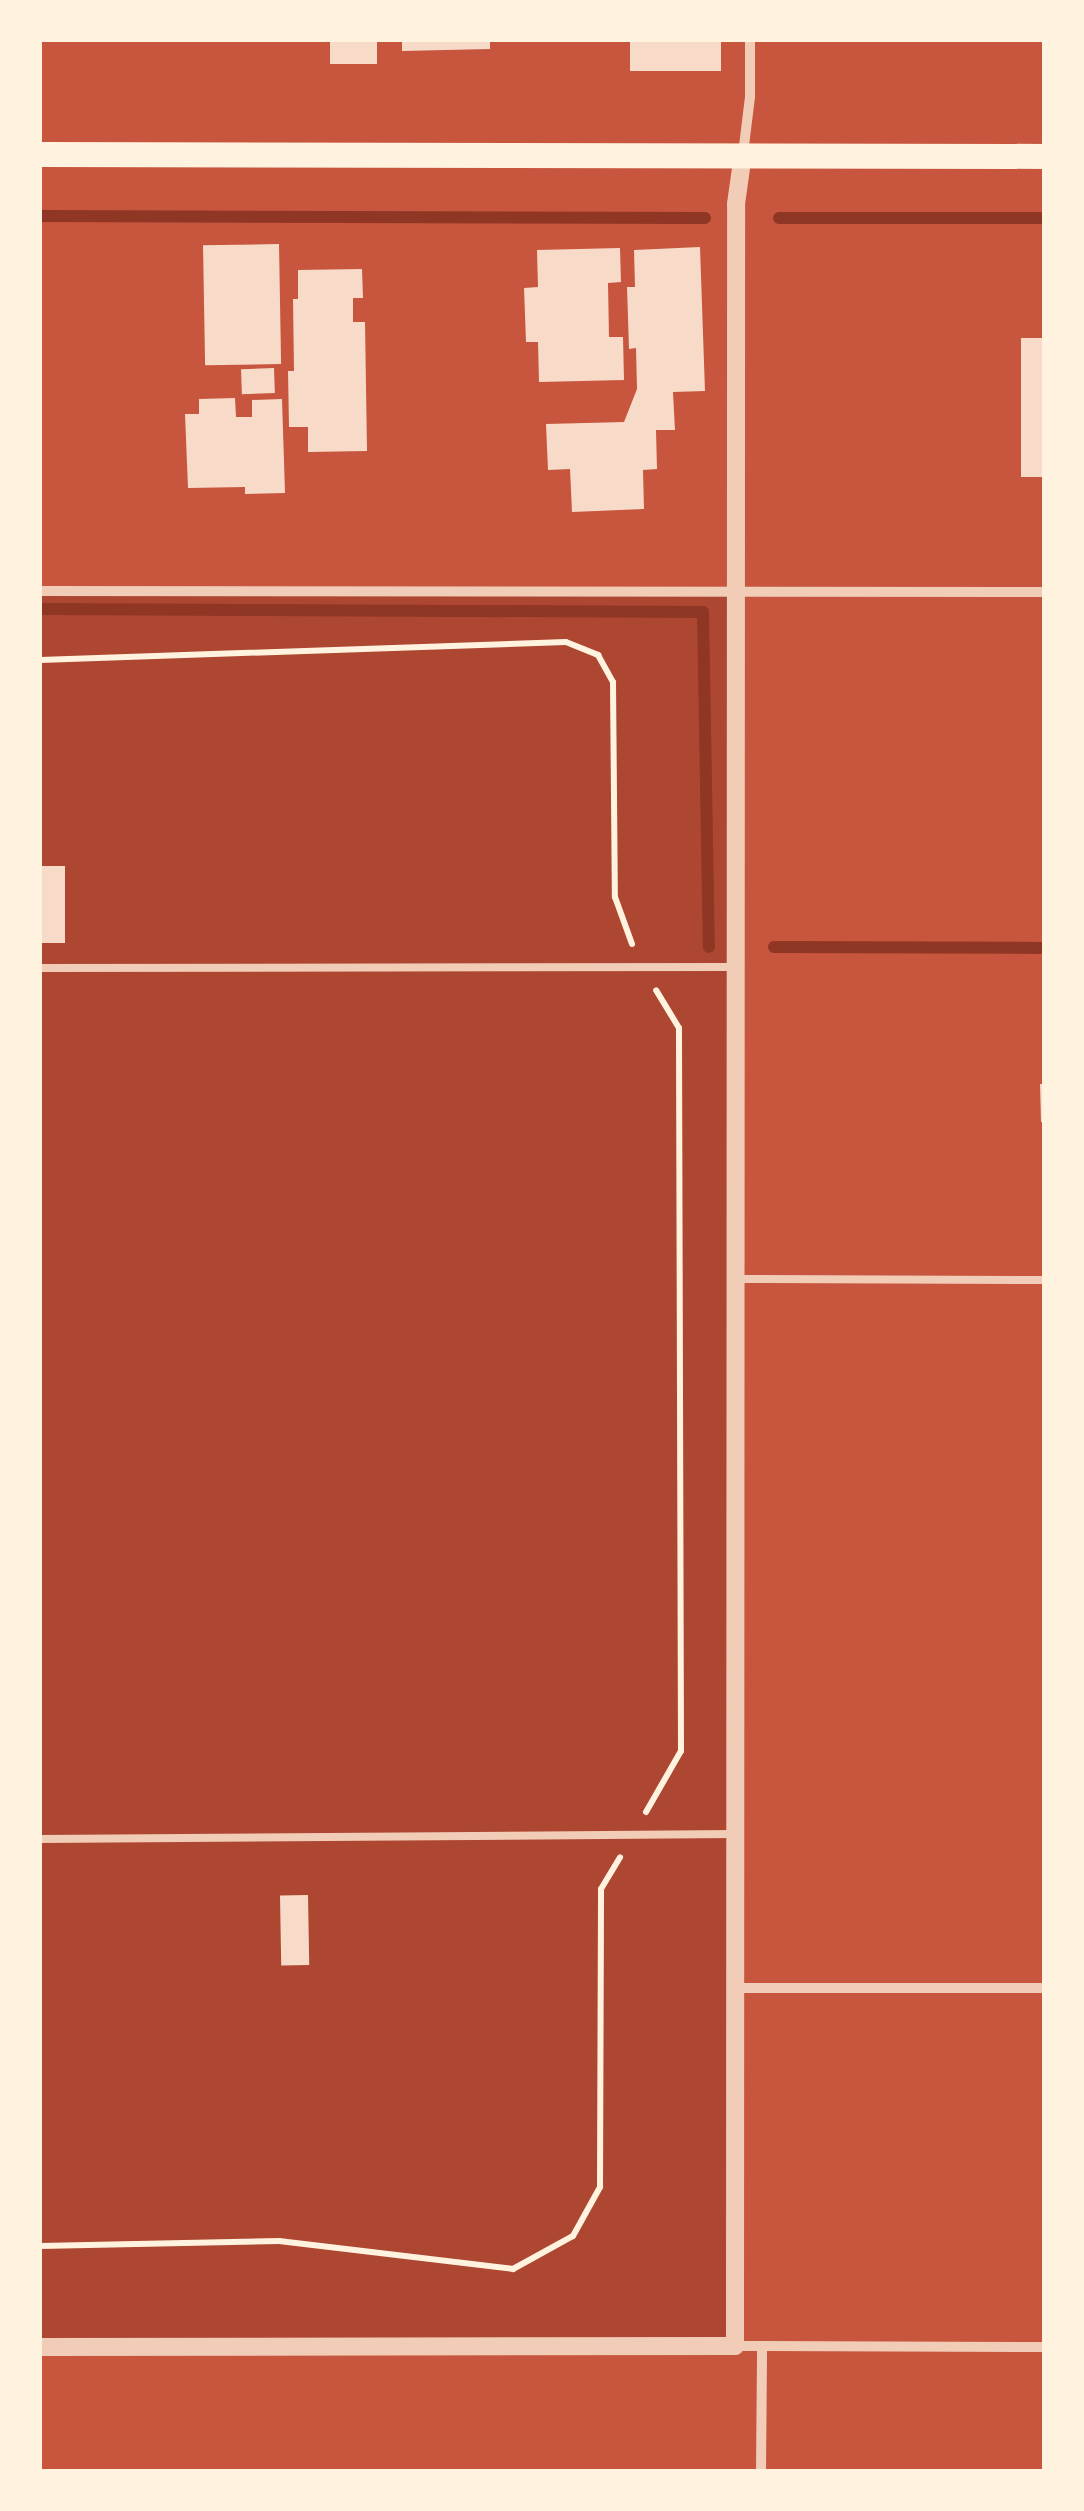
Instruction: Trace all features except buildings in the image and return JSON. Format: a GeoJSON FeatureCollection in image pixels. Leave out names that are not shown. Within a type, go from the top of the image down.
{"type":"FeatureCollection","features":[{"type":"Feature","properties":{"kind":"main road"},"geometry":{"type":"LineString","coordinates":[[40,154],[1044,156]]}},
{"type":"Feature","properties":{"kind":"street"},"geometry":{"type":"LineString","coordinates":[[735,2346],[736,204],[750,97],[750,40]]}},
{"type":"Feature","properties":{"kind":"street"},"geometry":{"type":"LineString","coordinates":[[40,591],[1044,592]]}},
{"type":"Feature","properties":{"kind":"street"},"geometry":{"type":"LineString","coordinates":[[736,1988],[1044,1988]]}},
{"type":"Feature","properties":{"kind":"street"},"geometry":{"type":"LineString","coordinates":[[40,2347],[1044,2347]]}},
{"type":"Feature","properties":{"kind":"street"},"geometry":{"type":"LineString","coordinates":[[761,2471],[762,2348]]}},
{"type":"Feature","properties":{"kind":"lane"},"geometry":{"type":"LineString","coordinates":[[40,968],[737,967]]}},
{"type":"Feature","properties":{"kind":"lane"},"geometry":{"type":"LineString","coordinates":[[736,1280],[1044,1280]]}},
{"type":"Feature","properties":{"kind":"lane"},"geometry":{"type":"LineString","coordinates":[[40,1840],[736,1834]]}},
{"type":"Feature","properties":{"kind":"path"},"geometry":{"type":"LineString","coordinates":[[40,660],[566,642],[598,655],[613,682],[615,897],[641,967],[680,1028],[681,1751],[602,1889],[600,2187],[572,2236],[513,2269],[279,2241],[40,2246]]}},
{"type":"Feature","properties":{"kind":"shaded area"},"geometry":{"type":"Polygon","coordinates":[[[40,593],[737,593],[737,2346],[40,2346],[40,593]]]}},
{"type":"Feature","properties":{"kind":"waterway"},"geometry":{"type":"LineString","coordinates":[[40,216],[705,218]]}},
{"type":"Feature","properties":{"kind":"waterway"},"geometry":{"type":"LineString","coordinates":[[779,218],[1044,218]]}},
{"type":"Feature","properties":{"kind":"waterway"},"geometry":{"type":"LineString","coordinates":[[40,609],[703,612],[709,947]]}},
{"type":"Feature","properties":{"kind":"waterway"},"geometry":{"type":"LineString","coordinates":[[774,947],[1044,948]]}}]}
